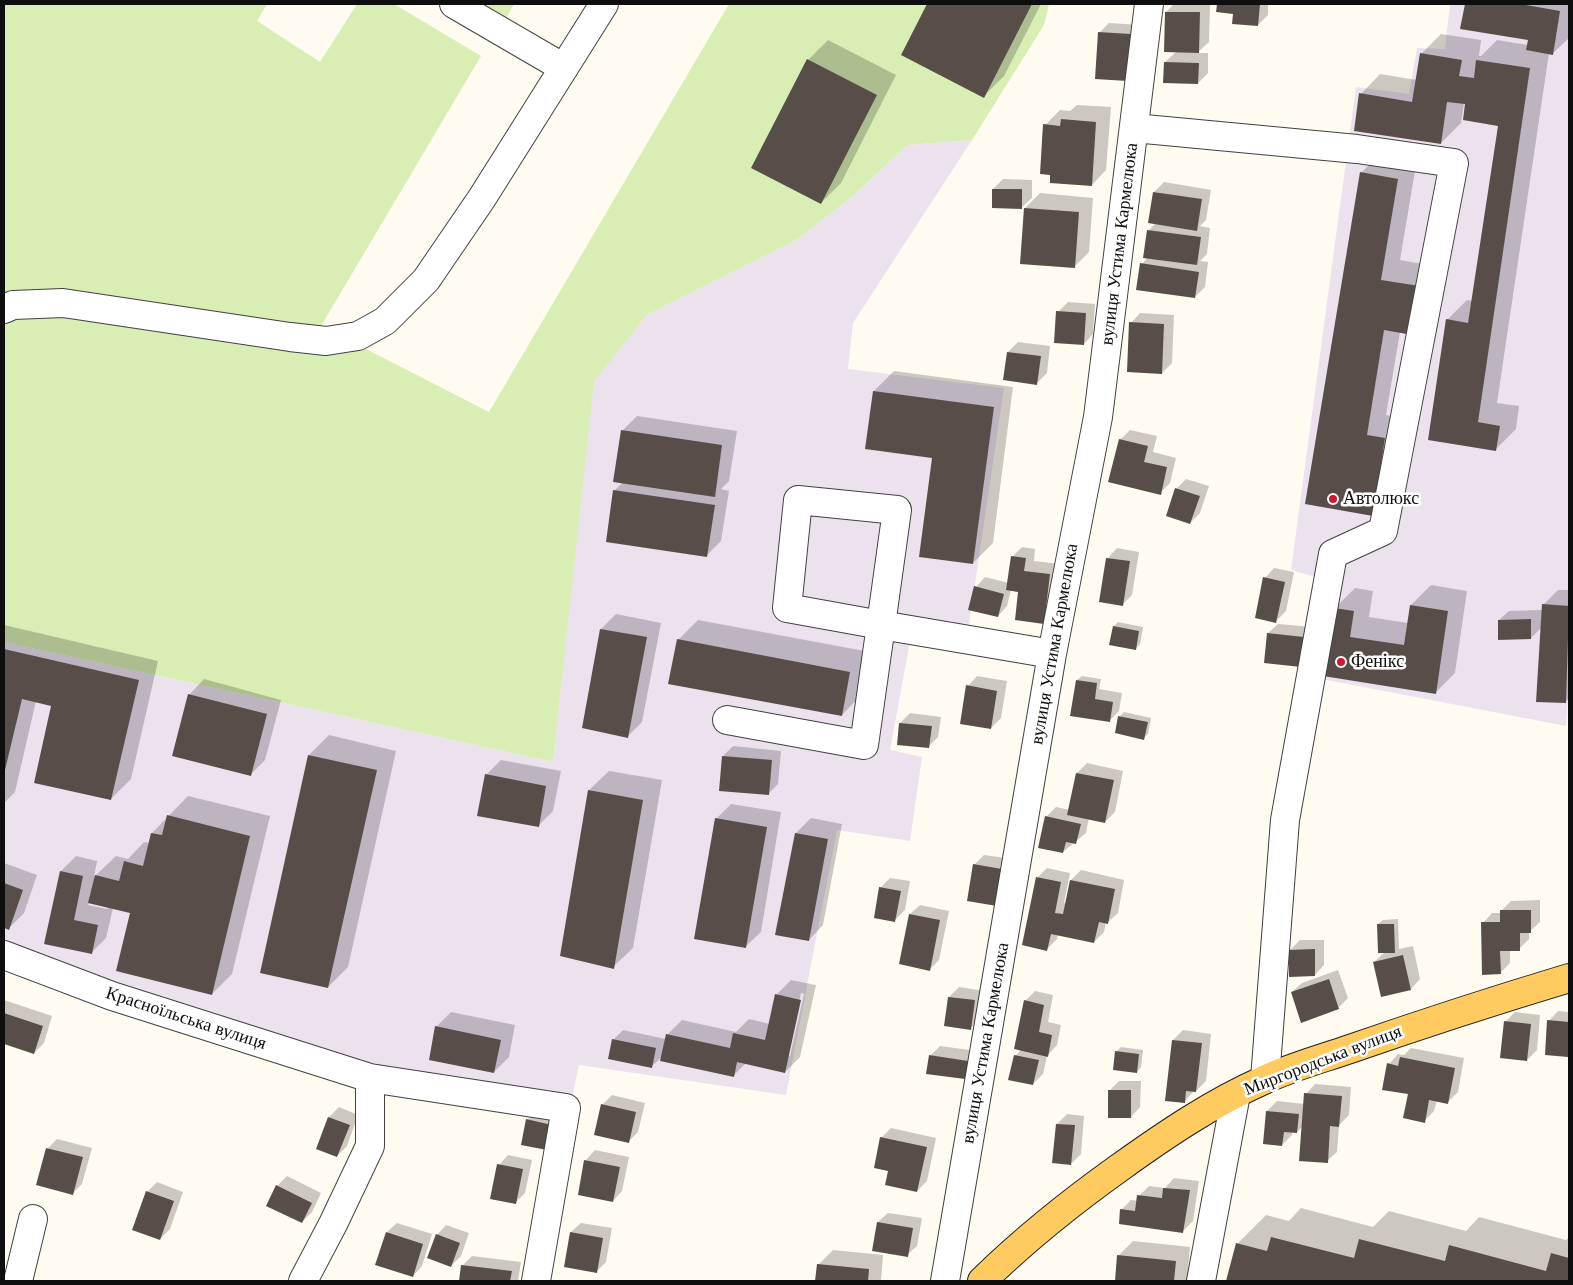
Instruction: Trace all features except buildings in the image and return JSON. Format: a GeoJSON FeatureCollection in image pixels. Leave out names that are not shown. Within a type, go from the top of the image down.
{"type":"FeatureCollection","features":[{"type":"Feature","properties":{"kind":"main road","name":"Миргородська вулиця"},"geometry":{"type":"LineString","coordinates":[[982,1281],[1018,1246],[1079,1197],[1141,1152],[1196,1115],[1265,1079],[1433,1020],[1569,978]]}},
{"type":"Feature","properties":{"kind":"street"},"geometry":{"type":"LineString","coordinates":[[454,4],[564,68]]}},
{"type":"Feature","properties":{"kind":"street"},"geometry":{"type":"LineString","coordinates":[[4,308],[13,305],[63,303],[290,337],[326,341],[358,336],[385,321],[426,280],[482,198],[604,4]]}},
{"type":"Feature","properties":{"kind":"street","name":"вулиця Устима Кармелюка"},"geometry":{"type":"LineString","coordinates":[[945,1281],[1052,654],[1098,417],[1149,4]]}},
{"type":"Feature","properties":{"kind":"street"},"geometry":{"type":"LineString","coordinates":[[1134,128],[1356,148],[1454,163],[1382,531],[1332,554],[1285,820],[1265,1079]]}},
{"type":"Feature","properties":{"kind":"street"},"geometry":{"type":"LineString","coordinates":[[727,720],[864,745],[881,625],[897,510],[798,500],[787,608],[881,625],[1052,654]]}},
{"type":"Feature","properties":{"kind":"street","name":"Красноїльська вулиця"},"geometry":{"type":"LineString","coordinates":[[4,955],[112,996],[370,1078],[566,1108],[536,1281]]}},
{"type":"Feature","properties":{"kind":"street"},"geometry":{"type":"LineString","coordinates":[[303,1281],[333,1224],[370,1146],[370,1078]]}},
{"type":"Feature","properties":{"kind":"street"},"geometry":{"type":"LineString","coordinates":[[1201,1281],[1236,1094]]}},
{"type":"Feature","properties":{"kind":"street"},"geometry":{"type":"LineString","coordinates":[[18,1281],[33,1219]]}},
{"type":"Feature","properties":{"kind":"shaded area"},"geometry":{"type":"Polygon","coordinates":[[[1450,4],[1569,4],[1569,687],[1566,726],[1301,675],[1316,577],[1291,570],[1356,87],[1409,94],[1417,48],[1445,49],[1450,4]]]}},
{"type":"Feature","properties":{"kind":"shaded area"},"geometry":{"type":"Polygon","coordinates":[[[972,140],[853,323],[848,369],[1004,388],[966,645],[911,636],[890,750],[922,757],[910,841],[837,830],[786,1095],[579,1065],[571,1103],[369,1069],[4,947],[4,642],[553,762],[593,381],[647,315],[795,241],[852,197],[907,145],[972,140]]]}},
{"type":"Feature","properties":{"kind":"green space"},"geometry":{"type":"Polygon","coordinates":[[[4,4],[267,4],[257,21],[320,62],[357,4],[394,4],[481,56],[321,326],[489,412],[729,4],[1049,4],[1044,25],[972,140],[907,145],[852,197],[795,241],[647,315],[594,381],[553,762],[4,642],[4,4]]]}},
{"type":"Feature","properties":{"kind":"green space"},"geometry":{"type":"Polygon","coordinates":[[[473,4],[514,4],[504,22],[473,4]]]}},
{"type":"Feature","properties":{"kind":"place","name":"Автолюкс"},"geometry":{"type":"Point","coordinates":[1333,499]}},
{"type":"Feature","properties":{"kind":"place","name":"Фенікс"},"geometry":{"type":"Point","coordinates":[1341,662]}}]}
